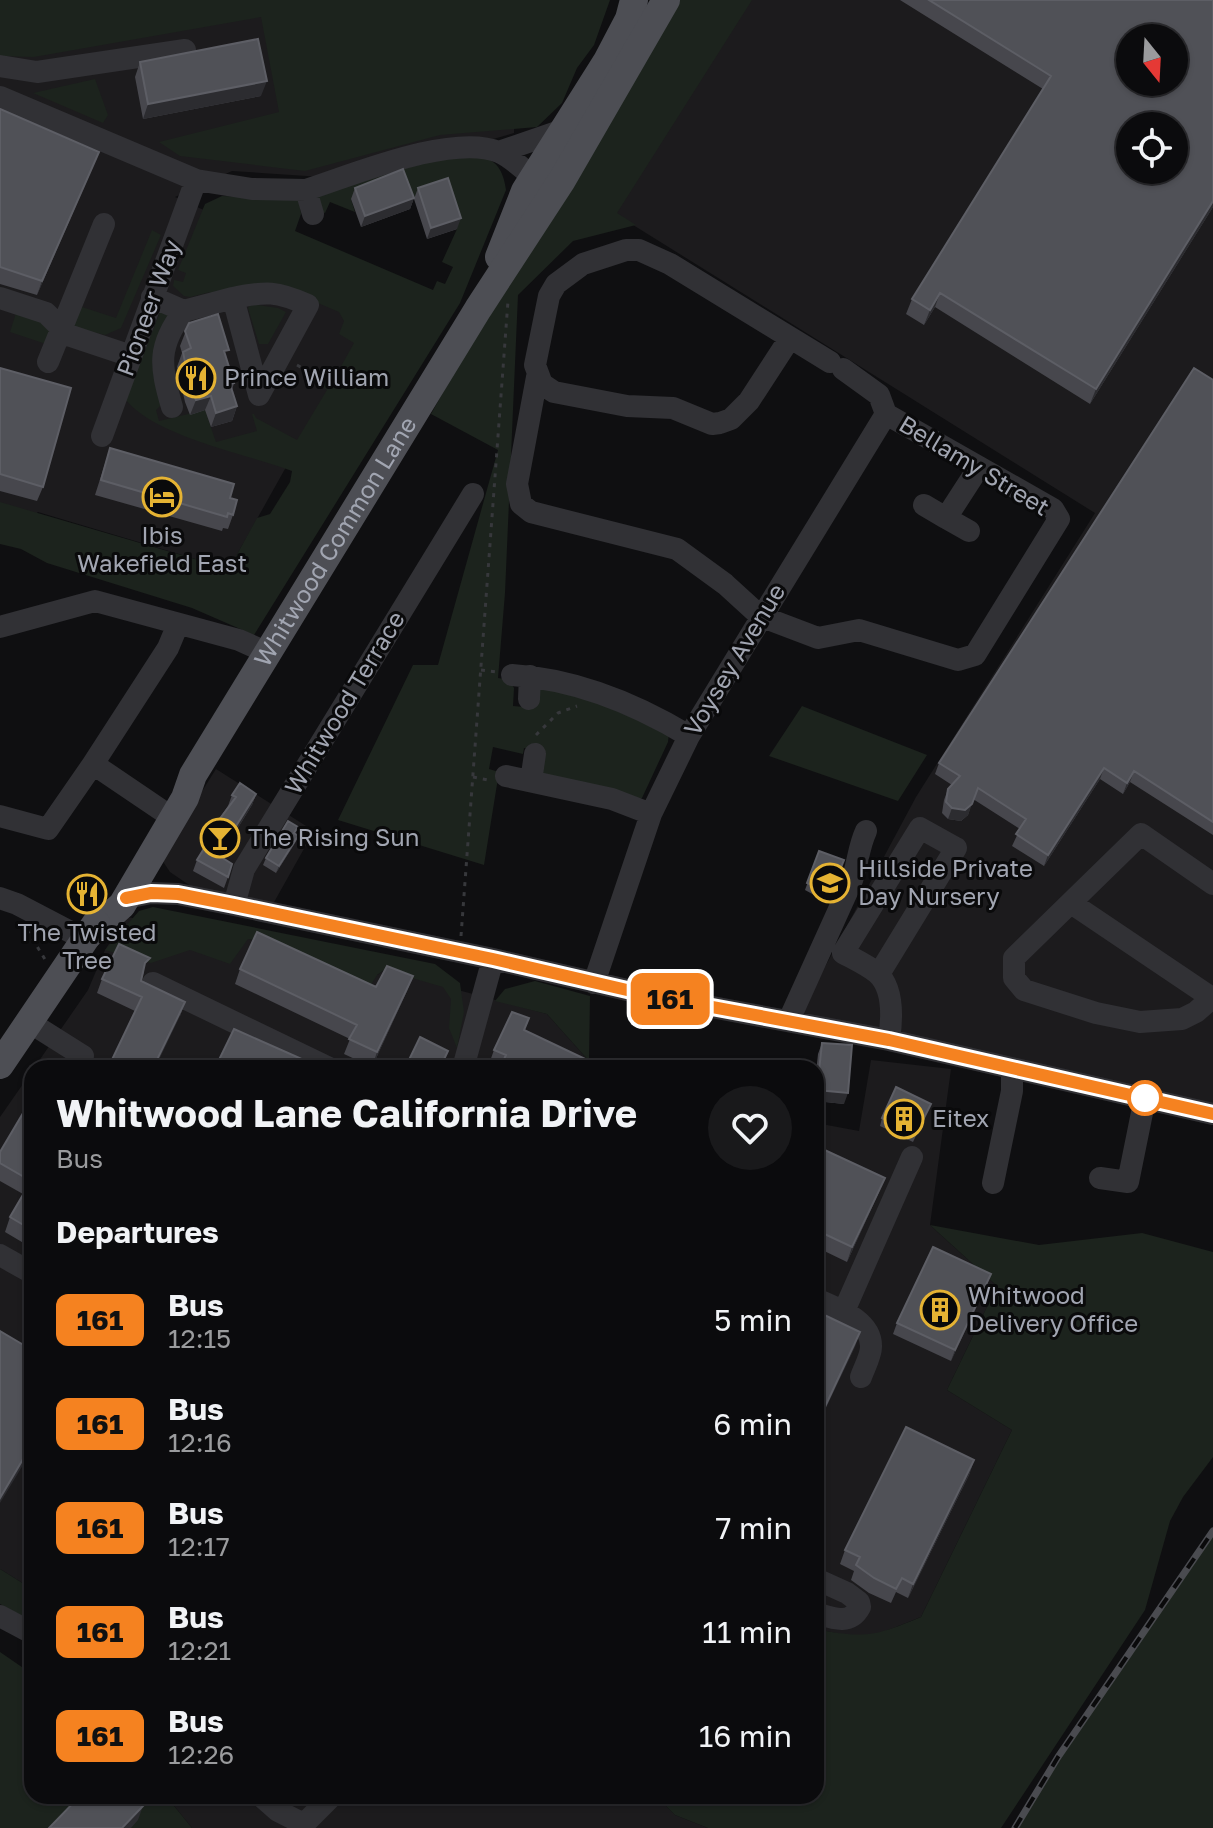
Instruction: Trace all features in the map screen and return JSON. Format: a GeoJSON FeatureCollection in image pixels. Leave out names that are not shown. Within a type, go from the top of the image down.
{"type":"FeatureCollection","features":[{"type":"Feature","properties":{"kind":"main road","name":"Whitwood Common Lane"},"geometry":{"type":"LineString","coordinates":[[478,309],[526,178],[563,130],[607,61],[629,19],[634,0]]}},
{"type":"Feature","properties":{"kind":"main road","name":"Whitwood Common Lane"},"geometry":{"type":"LineString","coordinates":[[0,1065],[85,938],[145,883],[193,775],[478,309],[511,261],[666,0]]}},
{"type":"Feature","properties":{"kind":"main road","name":"Whitwood Common Lane"},"geometry":{"type":"LineString","coordinates":[[145,883],[164,812],[181,784],[193,775]]}},
{"type":"Feature","properties":{"kind":"street"},"geometry":{"type":"LineString","coordinates":[[0,66],[37,72],[185,50]]}},
{"type":"Feature","properties":{"kind":"street"},"geometry":{"type":"LineString","coordinates":[[0,97],[196,180],[252,189],[306,190],[416,155],[474,147],[499,152],[563,130]]}},
{"type":"Feature","properties":{"kind":"street"},"geometry":{"type":"LineString","coordinates":[[499,152],[526,178],[552,174],[575,155]]}},
{"type":"Feature","properties":{"kind":"street","name":"Pioneer Way"},"geometry":{"type":"LineString","coordinates":[[102,436],[196,180]]}},
{"type":"Feature","properties":{"kind":"street"},"geometry":{"type":"LineString","coordinates":[[306,190],[313,214]]}},
{"type":"Feature","properties":{"kind":"street"},"geometry":{"type":"LineString","coordinates":[[48,362],[104,224]]}},
{"type":"Feature","properties":{"kind":"street"},"geometry":{"type":"LineString","coordinates":[[760,616],[725,584],[677,549],[531,512],[521,504],[517,484],[537,377],[535,365],[549,296],[556,284],[583,264],[626,250],[639,250],[670,264],[837,366],[879,395],[886,414]]}},
{"type":"Feature","properties":{"kind":"street"},"geometry":{"type":"LineString","coordinates":[[172,407],[162,373],[163,349],[170,329],[184,311],[233,298],[256,293],[282,293],[308,305],[259,395],[233,298]]}},
{"type":"Feature","properties":{"kind":"street"},"geometry":{"type":"LineString","coordinates":[[152,297],[184,311]]}},
{"type":"Feature","properties":{"kind":"street"},"geometry":{"type":"LineString","coordinates":[[0,298],[46,313],[68,335],[131,356]]}},
{"type":"Feature","properties":{"kind":"street"},"geometry":{"type":"LineString","coordinates":[[537,377],[554,392],[627,406],[673,408],[712,424],[720,423],[731,419],[749,401],[790,338]]}},
{"type":"Feature","properties":{"kind":"street","name":"Bellamy Street"},"geometry":{"type":"LineString","coordinates":[[760,616],[818,638],[859,630],[958,660],[975,655],[1059,519],[1053,509],[886,414]]}},
{"type":"Feature","properties":{"kind":"street","name":"Voysey Avenue"},"geometry":{"type":"LineString","coordinates":[[594,983],[651,814],[689,736],[886,414]]}},
{"type":"Feature","properties":{"kind":"street"},"geometry":{"type":"LineString","coordinates":[[946,518],[979,467]]}},
{"type":"Feature","properties":{"kind":"street","name":"Whitwood Terrace"},"geometry":{"type":"LineString","coordinates":[[234,905],[244,869],[473,501]]}},
{"type":"Feature","properties":{"kind":"street"},"geometry":{"type":"LineString","coordinates":[[924,505],[969,531]]}},
{"type":"Feature","properties":{"kind":"street"},"geometry":{"type":"LineString","coordinates":[[0,627],[95,601],[239,640],[268,653]]}},
{"type":"Feature","properties":{"kind":"street"},"geometry":{"type":"LineString","coordinates":[[0,816],[48,829],[168,648],[178,624]]}},
{"type":"Feature","properties":{"kind":"street"},"geometry":{"type":"LineString","coordinates":[[529,699],[521,676],[566,683],[609,697],[657,717],[689,736]]}},
{"type":"Feature","properties":{"kind":"street"},"geometry":{"type":"LineString","coordinates":[[531,781],[535,754]]}},
{"type":"Feature","properties":{"kind":"street"},"geometry":{"type":"LineString","coordinates":[[93,764],[164,812]]}},
{"type":"Feature","properties":{"kind":"street"},"geometry":{"type":"LineString","coordinates":[[506,776],[612,799],[651,814]]}},
{"type":"Feature","properties":{"kind":"street"},"geometry":{"type":"LineString","coordinates":[[879,974],[956,848],[920,828],[843,953],[879,974],[890,1000],[892,1019],[889,1040]]}},
{"type":"Feature","properties":{"kind":"street"},"geometry":{"type":"LineString","coordinates":[[789,1020],[858,866],[859,848],[866,831]]}},
{"type":"Feature","properties":{"kind":"street"},"geometry":{"type":"LineString","coordinates":[[1071,903],[1212,998],[1182,1019],[1140,1022],[1096,1013],[1024,990],[1014,978],[1014,958],[1141,834],[1213,884]]}},
{"type":"Feature","properties":{"kind":"street"},"geometry":{"type":"LineString","coordinates":[[145,883],[594,983],[889,1040],[1213,1114]]}},
{"type":"Feature","properties":{"kind":"street"},"geometry":{"type":"LineString","coordinates":[[9,901],[85,938]]}},
{"type":"Feature","properties":{"kind":"street"},"geometry":{"type":"LineString","coordinates":[[465,1060],[493,959]]}},
{"type":"Feature","properties":{"kind":"street"},"geometry":{"type":"LineString","coordinates":[[153,983],[312,1060]]}},
{"type":"Feature","properties":{"kind":"street"},"geometry":{"type":"LineString","coordinates":[[29,1022],[83,1056]]}},
{"type":"Feature","properties":{"kind":"street"},"geometry":{"type":"LineString","coordinates":[[993,1183],[1012,1091],[1012,1068]]}},
{"type":"Feature","properties":{"kind":"street"},"geometry":{"type":"LineString","coordinates":[[1100,1178],[1128,1182],[1145,1098]]}},
{"type":"Feature","properties":{"kind":"street"},"geometry":{"type":"LineString","coordinates":[[844,1311],[912,1157]]}},
{"type":"Feature","properties":{"kind":"street"},"geometry":{"type":"LineString","coordinates":[[0,1255],[24,1268]]}},
{"type":"Feature","properties":{"kind":"street"},"geometry":{"type":"LineString","coordinates":[[824,1302],[844,1311],[865,1327],[871,1345],[861,1377]]}},
{"type":"Feature","properties":{"kind":"street"},"geometry":{"type":"LineString","coordinates":[[824,1583],[847,1593],[859,1602],[860,1607],[853,1616],[842,1620],[824,1615]]}},
{"type":"Feature","properties":{"kind":"street"},"geometry":{"type":"LineString","coordinates":[[0,1616],[24,1629]]}},
{"type":"Feature","properties":{"kind":"street"},"geometry":{"type":"LineString","coordinates":[[270,1804],[304,1824],[324,1804]]}},
{"type":"Feature","properties":{"kind":"path"},"geometry":{"type":"LineString","coordinates":[[460,952],[511,261]]}},
{"type":"Feature","properties":{"kind":"path"},"geometry":{"type":"LineString","coordinates":[[535,754],[533,746],[536,735],[546,723],[565,710],[581,706]]}},
{"type":"Feature","properties":{"kind":"path"},"geometry":{"type":"LineString","coordinates":[[9,901],[57,980]]}},
{"type":"Feature","properties":{"kind":"shaded area"},"geometry":{"type":"Polygon","coordinates":[[[0,0],[516,0],[514,133],[352,179],[232,171],[175,197],[384,292],[229,569],[38,512],[0,544],[0,0]]]}},
{"type":"Feature","properties":{"kind":"shaded area"},"geometry":{"type":"Polygon","coordinates":[[[0,0],[610,0],[594,45],[577,68],[562,103],[537,127],[440,135],[305,171],[180,156],[159,142],[279,112],[261,17],[34,57],[0,56],[0,0]]]}},
{"type":"Feature","properties":{"kind":"shaded area"},"geometry":{"type":"Polygon","coordinates":[[[678,0],[752,0],[617,213],[636,225],[573,241],[518,295],[505,593],[498,678],[509,680],[514,688],[513,706],[534,708],[534,691],[548,682],[669,733],[668,742],[642,798],[636,801],[541,773],[546,752],[524,748],[523,754],[493,747],[489,769],[499,772],[484,865],[338,820],[413,665],[438,665],[498,450],[431,414],[503,285],[678,0]]]}},
{"type":"Feature","properties":{"kind":"shaded area"},"geometry":{"type":"Polygon","coordinates":[[[680,0],[1213,0],[1213,1114],[796,1021],[916,797],[1095,513],[569,185],[680,0]]]}},
{"type":"Feature","properties":{"kind":"shaded area"},"geometry":{"type":"Polygon","coordinates":[[[95,79],[108,115],[103,123],[33,93],[95,79]]]}},
{"type":"Feature","properties":{"kind":"shaded area"},"geometry":{"type":"Polygon","coordinates":[[[456,155],[491,160],[501,171],[506,190],[460,303],[254,635],[192,608],[47,563],[21,549],[0,544],[0,502],[229,569],[257,518],[270,514],[290,482],[292,471],[180,434],[140,413],[126,400],[161,309],[169,308],[161,405],[156,410],[159,421],[205,410],[216,442],[257,431],[252,414],[297,440],[327,390],[317,384],[322,374],[334,379],[354,343],[339,334],[344,321],[339,312],[299,295],[212,297],[210,292],[190,297],[184,296],[173,286],[174,280],[183,282],[186,273],[178,270],[205,204],[222,196],[299,199],[301,214],[295,231],[433,290],[437,281],[445,284],[453,267],[442,262],[457,229],[414,199],[407,202],[351,199],[355,212],[330,202],[325,213],[320,211],[314,192],[456,155]]]}},
{"type":"Feature","properties":{"kind":"shaded area"},"geometry":{"type":"Polygon","coordinates":[[[152,230],[161,235],[121,328],[105,335],[74,327],[72,311],[82,307],[116,318],[152,230]]]}},
{"type":"Feature","properties":{"kind":"shaded area"},"geometry":{"type":"Polygon","coordinates":[[[251,304],[286,312],[268,344],[259,344],[248,308],[251,304]]]}},
{"type":"Feature","properties":{"kind":"shaded area"},"geometry":{"type":"Polygon","coordinates":[[[16,313],[46,324],[51,329],[46,344],[10,332],[16,313]]]}},
{"type":"Feature","properties":{"kind":"shaded area"},"geometry":{"type":"Polygon","coordinates":[[[802,706],[927,755],[898,801],[769,756],[802,706]]]}},
{"type":"Feature","properties":{"kind":"shaded area"},"geometry":{"type":"Polygon","coordinates":[[[216,769],[314,831],[273,904],[192,887],[170,872],[164,863],[162,855],[216,769]]]}},
{"type":"Feature","properties":{"kind":"shaded area"},"geometry":{"type":"Polygon","coordinates":[[[153,907],[435,964],[460,983],[464,1012],[457,1048],[449,1028],[451,999],[443,987],[384,970],[367,991],[266,942],[248,939],[230,964],[190,950],[151,963],[105,950],[139,911],[153,907]]]}},
{"type":"Feature","properties":{"kind":"shaded area"},"geometry":{"type":"Polygon","coordinates":[[[127,917],[266,942],[377,975],[384,970],[547,1014],[588,1060],[40,1060],[88,990],[105,950],[127,917]]]}},
{"type":"Feature","properties":{"kind":"shaded area"},"geometry":{"type":"Polygon","coordinates":[[[535,981],[590,996],[589,1060],[547,1014],[495,1001],[505,989],[535,981]]]}},
{"type":"Feature","properties":{"kind":"shaded area"},"geometry":{"type":"Polygon","coordinates":[[[871,1060],[951,1069],[930,1225],[997,1286],[947,1390],[1012,1430],[921,1617],[876,1635],[845,1635],[824,1631],[824,1124],[859,1131],[871,1060]]]}},
{"type":"Feature","properties":{"kind":"shaded area"},"geometry":{"type":"Polygon","coordinates":[[[24,1082],[24,1584],[0,1569],[0,1117],[24,1082]]]}},
{"type":"Feature","properties":{"kind":"shaded area"},"geometry":{"type":"Polygon","coordinates":[[[930,1225],[1039,1245],[1142,1233],[1213,1252],[1213,1457],[1183,1497],[1170,1521],[1145,1610],[1001,1828],[708,1828],[675,1815],[664,1804],[824,1804],[824,1630],[870,1634],[921,1617],[1012,1430],[947,1390],[997,1286],[930,1225]]]}},
{"type":"Feature","properties":{"kind":"shaded area"},"geometry":{"type":"Polygon","coordinates":[[[1213,1535],[1213,1828],[1015,1828],[1058,1757],[1213,1535]]]}},
{"type":"Feature","properties":{"kind":"shaded area"},"geometry":{"type":"Polygon","coordinates":[[[0,1569],[24,1584],[24,1617],[0,1604],[0,1569]]]}},
{"type":"Feature","properties":{"kind":"shaded area"},"geometry":{"type":"Polygon","coordinates":[[[0,1652],[24,1668],[24,1804],[172,1804],[192,1828],[0,1828],[0,1652]]]}},
{"type":"Feature","properties":{"kind":"shaded area"},"geometry":{"type":"Polygon","coordinates":[[[172,1804],[664,1804],[675,1815],[708,1828],[192,1828],[172,1804]]]}},
{"type":"Feature","properties":{"kind":"building"},"geometry":{"type":"Polygon","coordinates":[[[929,0],[1213,0],[1213,201],[1096,389],[940,293],[930,310],[912,299],[1051,76],[929,0]]]}},
{"type":"Feature","properties":{"kind":"building"},"geometry":{"type":"Polygon","coordinates":[[[258,39],[267,81],[148,104],[140,62],[258,39]]]}},
{"type":"Feature","properties":{"kind":"building"},"geometry":{"type":"Polygon","coordinates":[[[0,109],[99,152],[42,281],[0,267],[0,109]]]}},
{"type":"Feature","properties":{"kind":"building"},"geometry":{"type":"Polygon","coordinates":[[[403,169],[414,198],[365,216],[355,188],[403,169]]]}},
{"type":"Feature","properties":{"kind":"building"},"geometry":{"type":"Polygon","coordinates":[[[448,178],[461,218],[431,228],[418,188],[448,178]]]}},
{"type":"Feature","properties":{"kind":"building","name":"Prince William"},"geometry":{"type":"Polygon","coordinates":[[[218,314],[229,350],[224,351],[237,406],[216,413],[211,396],[196,400],[183,352],[191,348],[185,331],[189,323],[218,314]]]}},
{"type":"Feature","properties":{"kind":"building"},"geometry":{"type":"Polygon","coordinates":[[[0,368],[71,388],[43,487],[0,474],[0,368]]]}},
{"type":"Feature","properties":{"kind":"building"},"geometry":{"type":"Polygon","coordinates":[[[1194,368],[1213,380],[1213,822],[1134,771],[1127,783],[1104,768],[1048,855],[1016,834],[1026,819],[978,788],[972,804],[965,810],[952,808],[946,802],[948,789],[960,776],[939,763],[1194,368]]]}},
{"type":"Feature","properties":{"kind":"building"},"geometry":{"type":"Polygon","coordinates":[[[110,448],[234,484],[230,498],[237,500],[233,515],[228,513],[227,517],[101,480],[110,448]]]}},
{"type":"Feature","properties":{"kind":"building","name":"The Rising Sun"},"geometry":{"type":"Polygon","coordinates":[[[240,783],[256,794],[218,855],[232,864],[228,877],[197,860],[213,834],[210,832],[236,797],[232,795],[240,783]]]}},
{"type":"Feature","properties":{"kind":"building"},"geometry":{"type":"Polygon","coordinates":[[[288,821],[298,827],[294,833],[298,836],[279,866],[266,858],[288,821]]]}},
{"type":"Feature","properties":{"kind":"building","name":"Hillside Private Day Nursery"},"geometry":{"type":"Polygon","coordinates":[[[819,851],[844,860],[830,894],[807,883],[819,851]]]}},
{"type":"Feature","properties":{"kind":"building"},"geometry":{"type":"Polygon","coordinates":[[[257,932],[376,987],[387,966],[413,976],[377,1052],[349,1039],[357,1025],[240,969],[257,932]]]}},
{"type":"Feature","properties":{"kind":"building"},"geometry":{"type":"Polygon","coordinates":[[[119,944],[150,958],[145,963],[141,981],[185,1002],[157,1060],[112,1060],[142,997],[102,979],[119,944]]]}},
{"type":"Feature","properties":{"kind":"building"},"geometry":{"type":"Polygon","coordinates":[[[512,1012],[529,1018],[524,1030],[587,1060],[504,1060],[506,1055],[494,1050],[512,1012]]]}},
{"type":"Feature","properties":{"kind":"building"},"geometry":{"type":"Polygon","coordinates":[[[234,1029],[304,1060],[219,1060],[234,1029]]]}},
{"type":"Feature","properties":{"kind":"building"},"geometry":{"type":"Polygon","coordinates":[[[420,1037],[448,1051],[444,1060],[409,1060],[420,1037]]]}},
{"type":"Feature","properties":{"kind":"building"},"geometry":{"type":"Polygon","coordinates":[[[822,1043],[852,1045],[848,1093],[824,1091],[824,1060],[820,1060],[822,1043]]]}},
{"type":"Feature","properties":{"kind":"building","name":"Eitex"},"geometry":{"type":"Polygon","coordinates":[[[896,1087],[931,1104],[916,1134],[882,1118],[896,1087]]]}},
{"type":"Feature","properties":{"kind":"building"},"geometry":{"type":"Polygon","coordinates":[[[24,1112],[24,1177],[0,1163],[0,1152],[24,1112]]]}},
{"type":"Feature","properties":{"kind":"building"},"geometry":{"type":"Polygon","coordinates":[[[824,1150],[885,1178],[852,1247],[824,1234],[824,1150]]]}},
{"type":"Feature","properties":{"kind":"building"},"geometry":{"type":"Polygon","coordinates":[[[24,1193],[24,1225],[10,1217],[24,1193]]]}},
{"type":"Feature","properties":{"kind":"building","name":"Whitwood Delivery Office"},"geometry":{"type":"Polygon","coordinates":[[[933,1247],[991,1274],[955,1350],[897,1323],[933,1247]]]}},
{"type":"Feature","properties":{"kind":"building"},"geometry":{"type":"Polygon","coordinates":[[[824,1315],[860,1332],[824,1409],[824,1315]]]}},
{"type":"Feature","properties":{"kind":"building"},"geometry":{"type":"Polygon","coordinates":[[[0,1331],[24,1345],[24,1458],[0,1498],[0,1331]]]}},
{"type":"Feature","properties":{"kind":"building"},"geometry":{"type":"Polygon","coordinates":[[[906,1427],[974,1460],[913,1584],[902,1578],[896,1589],[856,1565],[860,1557],[845,1550],[906,1427]]]}},
{"type":"Feature","properties":{"kind":"building"},"geometry":{"type":"Polygon","coordinates":[[[72,1804],[143,1806],[122,1828],[49,1828],[72,1804]]]}},
{"type":"Feature","properties":{"kind":"railway"},"geometry":{"type":"LineString","coordinates":[[1015,1828],[1058,1757],[1213,1531]]}},
{"type":"Feature","properties":{"kind":"bus line","name":"161"},"geometry":{"type":"LineString","coordinates":[[126,898],[151,893],[178,894],[234,905],[653,996],[889,1040],[1213,1114]]}},
{"type":"Feature","properties":{"kind":"place","name":"Prince William"},"geometry":{"type":"Point","coordinates":[196,378]}},
{"type":"Feature","properties":{"kind":"place","name":"Ibis Wakefield East"},"geometry":{"type":"Point","coordinates":[162,497]}},
{"type":"Feature","properties":{"kind":"place","name":"The Rising Sun"},"geometry":{"type":"Point","coordinates":[220,838]}},
{"type":"Feature","properties":{"kind":"place","name":"Hillside Private Day Nursery"},"geometry":{"type":"Point","coordinates":[830,883]}},
{"type":"Feature","properties":{"kind":"place","name":"The Twisted Tree"},"geometry":{"type":"Point","coordinates":[87,894]}},
{"type":"Feature","properties":{"kind":"place","name":"Eitex"},"geometry":{"type":"Point","coordinates":[904,1119]}},
{"type":"Feature","properties":{"kind":"place","name":"Whitwood Delivery Office"},"geometry":{"type":"Point","coordinates":[940,1310]}}]}
